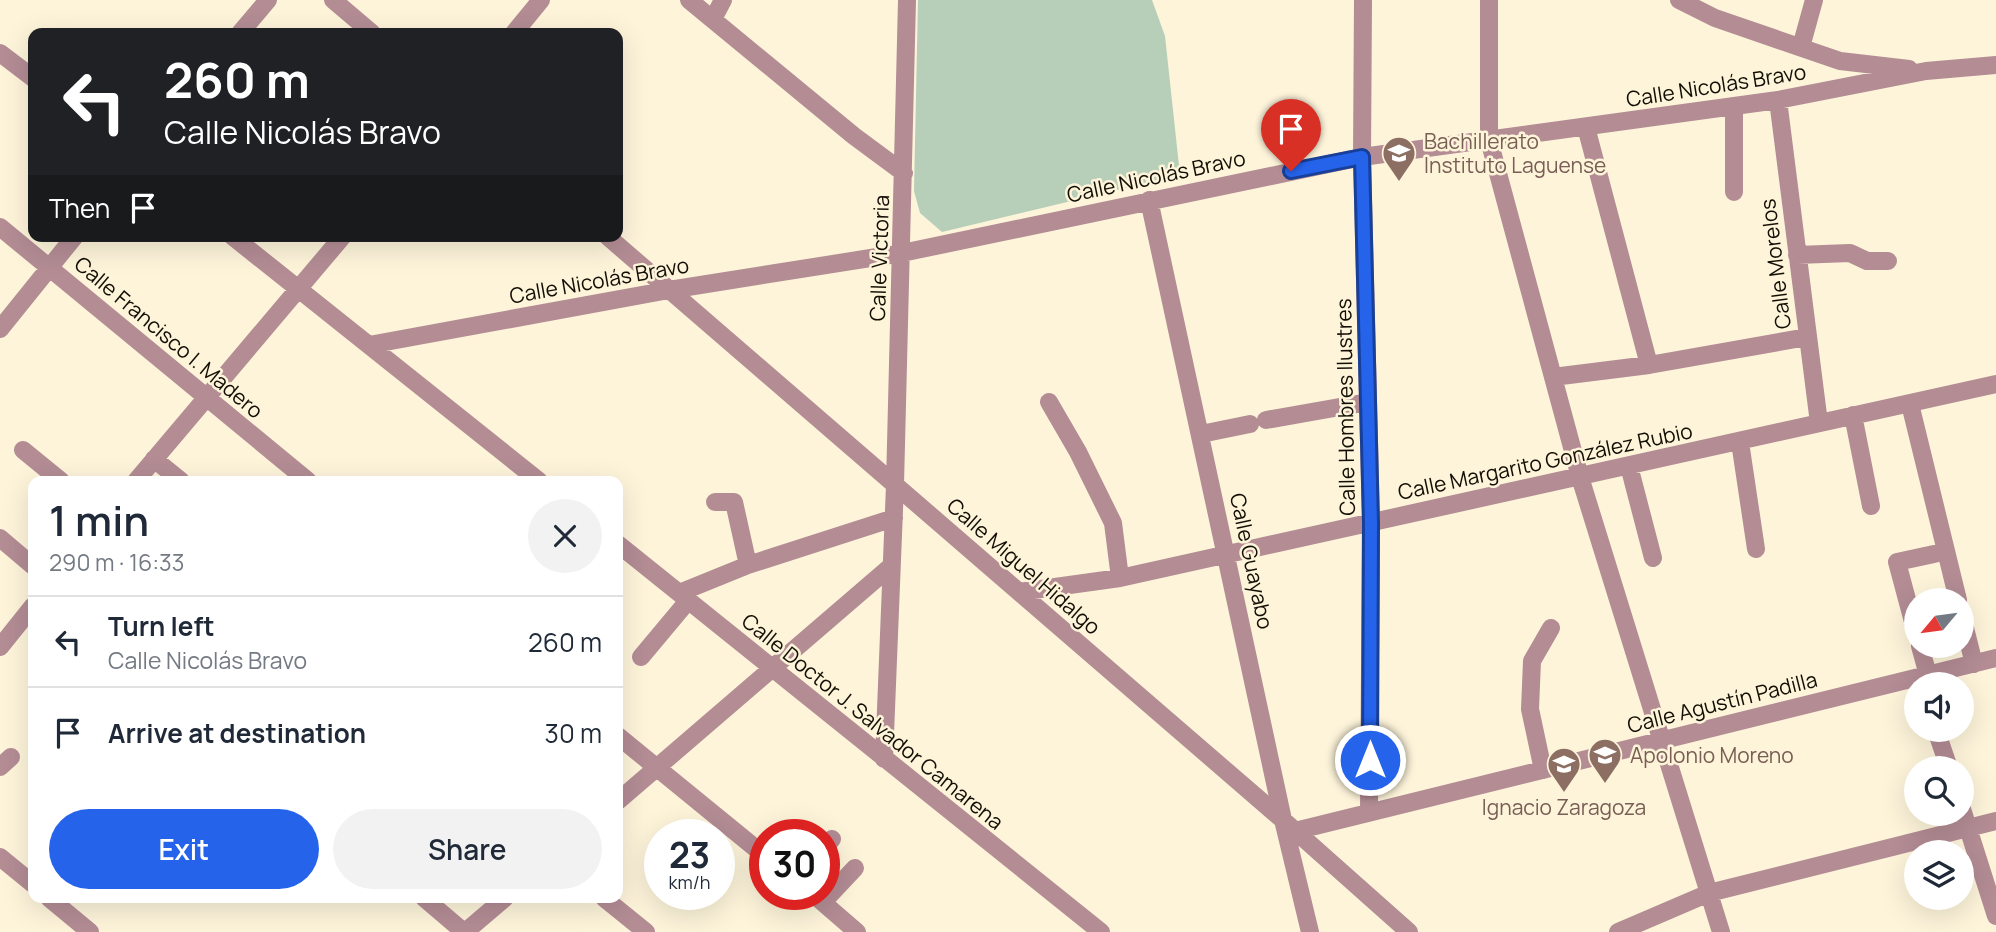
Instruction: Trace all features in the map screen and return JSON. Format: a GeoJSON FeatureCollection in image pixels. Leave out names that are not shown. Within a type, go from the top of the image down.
{"type":"FeatureCollection","features":[{"type":"Feature","properties":{"kind":"street"},"geometry":{"type":"LineString","coordinates":[[244,28],[268,0]]}},
{"type":"Feature","properties":{"kind":"street"},"geometry":{"type":"LineString","coordinates":[[333,0],[366,28]]}},
{"type":"Feature","properties":{"kind":"street"},"geometry":{"type":"LineString","coordinates":[[518,28],[541,0]]}},
{"type":"Feature","properties":{"kind":"street"},"geometry":{"type":"LineString","coordinates":[[689,0],[854,136],[904,173]]}},
{"type":"Feature","properties":{"kind":"street"},"geometry":{"type":"LineString","coordinates":[[713,19],[723,0]]}},
{"type":"Feature","properties":{"kind":"street","name":"Calle Victoria"},"geometry":{"type":"LineString","coordinates":[[884,759],[894,518],[908,0]]}},
{"type":"Feature","properties":{"kind":"street","name":"Calle Hombres Ilustres"},"geometry":{"type":"LineString","coordinates":[[1363,0],[1362,157],[1371,523],[1370,812]]}},
{"type":"Feature","properties":{"kind":"street"},"geometry":{"type":"LineString","coordinates":[[1489,0],[1489,140],[1580,477],[1721,932]]}},
{"type":"Feature","properties":{"kind":"street"},"geometry":{"type":"LineString","coordinates":[[1679,0],[1715,18],[1840,61],[1926,71]]}},
{"type":"Feature","properties":{"kind":"street"},"geometry":{"type":"LineString","coordinates":[[1801,47],[1814,0]]}},
{"type":"Feature","properties":{"kind":"street"},"geometry":{"type":"LineString","coordinates":[[0,53],[28,74]]}},
{"type":"Feature","properties":{"kind":"street"},"geometry":{"type":"LineString","coordinates":[[1840,61],[1844,87]]}},
{"type":"Feature","properties":{"kind":"street","name":"Calle Nicolás Bravo"},"geometry":{"type":"LineString","coordinates":[[369,345],[669,290],[902,253],[1362,157],[1778,100],[1926,71],[1996,65]]}},
{"type":"Feature","properties":{"kind":"street","name":"Calle Morelos"},"geometry":{"type":"LineString","coordinates":[[1778,100],[1819,422]]}},
{"type":"Feature","properties":{"kind":"street"},"geometry":{"type":"LineString","coordinates":[[1734,106],[1734,192]]}},
{"type":"Feature","properties":{"kind":"street"},"geometry":{"type":"LineString","coordinates":[[1586,127],[1649,365]]}},
{"type":"Feature","properties":{"kind":"street","name":"Calle Guayabo"},"geometry":{"type":"LineString","coordinates":[[1149,200],[1289,825],[1310,932]]}},
{"type":"Feature","properties":{"kind":"street","name":"Calle Francisco I. Madero"},"geometry":{"type":"LineString","coordinates":[[0,227],[302,476]]}},
{"type":"Feature","properties":{"kind":"street"},"geometry":{"type":"LineString","coordinates":[[0,329],[70,242]]}},
{"type":"Feature","properties":{"kind":"street"},"geometry":{"type":"LineString","coordinates":[[239,242],[533,476]]}},
{"type":"Feature","properties":{"kind":"street"},"geometry":{"type":"LineString","coordinates":[[140,476],[338,242]]}},
{"type":"Feature","properties":{"kind":"street","name":"Calle Miguel Hidalgo"},"geometry":{"type":"LineString","coordinates":[[614,242],[1289,825],[1409,932]]}},
{"type":"Feature","properties":{"kind":"street"},"geometry":{"type":"LineString","coordinates":[[1797,255],[1850,253],[1867,261],[1888,261]]}},
{"type":"Feature","properties":{"kind":"street"},"geometry":{"type":"LineString","coordinates":[[1553,377],[1649,365],[1807,337]]}},
{"type":"Feature","properties":{"kind":"street","name":"Calle Margarito González Rubio"},"geometry":{"type":"LineString","coordinates":[[1019,592],[1120,578],[1996,384]]}},
{"type":"Feature","properties":{"kind":"street"},"geometry":{"type":"LineString","coordinates":[[1049,402],[1078,452],[1113,523],[1120,578]]}},
{"type":"Feature","properties":{"kind":"street"},"geometry":{"type":"LineString","coordinates":[[1201,434],[1368,402]]}},
{"type":"Feature","properties":{"kind":"street"},"geometry":{"type":"LineString","coordinates":[[1910,404],[1955,588]]}},
{"type":"Feature","properties":{"kind":"street"},"geometry":{"type":"LineString","coordinates":[[1853,415],[1871,506]]}},
{"type":"Feature","properties":{"kind":"street"},"geometry":{"type":"LineString","coordinates":[[1740,442],[1756,549]]}},
{"type":"Feature","properties":{"kind":"street"},"geometry":{"type":"LineString","coordinates":[[23,450],[55,476]]}},
{"type":"Feature","properties":{"kind":"street"},"geometry":{"type":"LineString","coordinates":[[154,459],[175,476]]}},
{"type":"Feature","properties":{"kind":"street"},"geometry":{"type":"LineString","coordinates":[[1629,466],[1653,558]]}},
{"type":"Feature","properties":{"kind":"street"},"geometry":{"type":"LineString","coordinates":[[715,502],[734,502],[748,565]]}},
{"type":"Feature","properties":{"kind":"street"},"geometry":{"type":"LineString","coordinates":[[641,657],[683,597],[748,565],[894,518]]}},
{"type":"Feature","properties":{"kind":"street"},"geometry":{"type":"LineString","coordinates":[[0,538],[28,562]]}},
{"type":"Feature","properties":{"kind":"street","name":"Calle Doctor J. Salvador Camarena"},"geometry":{"type":"LineString","coordinates":[[623,548],[1101,932]]}},
{"type":"Feature","properties":{"kind":"street"},"geometry":{"type":"LineString","coordinates":[[1904,589],[1897,562],[1934,554]]}},
{"type":"Feature","properties":{"kind":"street"},"geometry":{"type":"LineString","coordinates":[[623,797],[890,568]]}},
{"type":"Feature","properties":{"kind":"street"},"geometry":{"type":"LineString","coordinates":[[0,647],[28,612]]}},
{"type":"Feature","properties":{"kind":"street"},"geometry":{"type":"LineString","coordinates":[[1543,769],[1530,709],[1532,661],[1551,628]]}},
{"type":"Feature","properties":{"kind":"street"},"geometry":{"type":"LineString","coordinates":[[1972,658],[1974,664]]}},
{"type":"Feature","properties":{"kind":"street","name":"Calle Agustín Padilla"},"geometry":{"type":"LineString","coordinates":[[1947,672],[1996,658]]}},
{"type":"Feature","properties":{"kind":"street","name":"Calle Agustín Padilla"},"geometry":{"type":"LineString","coordinates":[[1289,825],[1370,812],[1904,683]]}},
{"type":"Feature","properties":{"kind":"street"},"geometry":{"type":"LineString","coordinates":[[623,740],[749,843]]}},
{"type":"Feature","properties":{"kind":"street"},"geometry":{"type":"LineString","coordinates":[[1621,932],[1709,893],[1996,821]]}},
{"type":"Feature","properties":{"kind":"street"},"geometry":{"type":"LineString","coordinates":[[1968,828],[1996,916]]}},
{"type":"Feature","properties":{"kind":"street"},"geometry":{"type":"LineString","coordinates":[[0,857],[28,880]]}},
{"type":"Feature","properties":{"kind":"street"},"geometry":{"type":"LineString","coordinates":[[840,880],[855,868]]}},
{"type":"Feature","properties":{"kind":"street"},"geometry":{"type":"LineString","coordinates":[[55,903],[90,932]]}},
{"type":"Feature","properties":{"kind":"street"},"geometry":{"type":"LineString","coordinates":[[430,903],[465,932],[499,903]]}},
{"type":"Feature","properties":{"kind":"street"},"geometry":{"type":"LineString","coordinates":[[610,903],[646,932]]}},
{"type":"Feature","properties":{"kind":"street"},"geometry":{"type":"LineString","coordinates":[[825,910],[835,926],[857,932]]}},
{"type":"Feature","properties":{"kind":"green space"},"geometry":{"type":"Polygon","coordinates":[[[918,0],[1152,0],[1165,36],[1180,175],[942,232],[920,213],[914,191],[918,0]]]}},
{"type":"Feature","properties":{"kind":"place","name":"Bachillerato Instituto Laguense"},"geometry":{"type":"Point","coordinates":[1399,183]}},
{"type":"Feature","properties":{"kind":"place","name":"Apolonio Moreno"},"geometry":{"type":"Point","coordinates":[1605,785]}},
{"type":"Feature","properties":{"kind":"place","name":"Ignacio Zaragoza"},"geometry":{"type":"Point","coordinates":[1564,794]}},
{"type":"Feature","properties":{"kind":"route"},"geometry":{"type":"LineString","coordinates":[[1291,171],[1362,157],[1371,523],[1370,760]]}}]}
